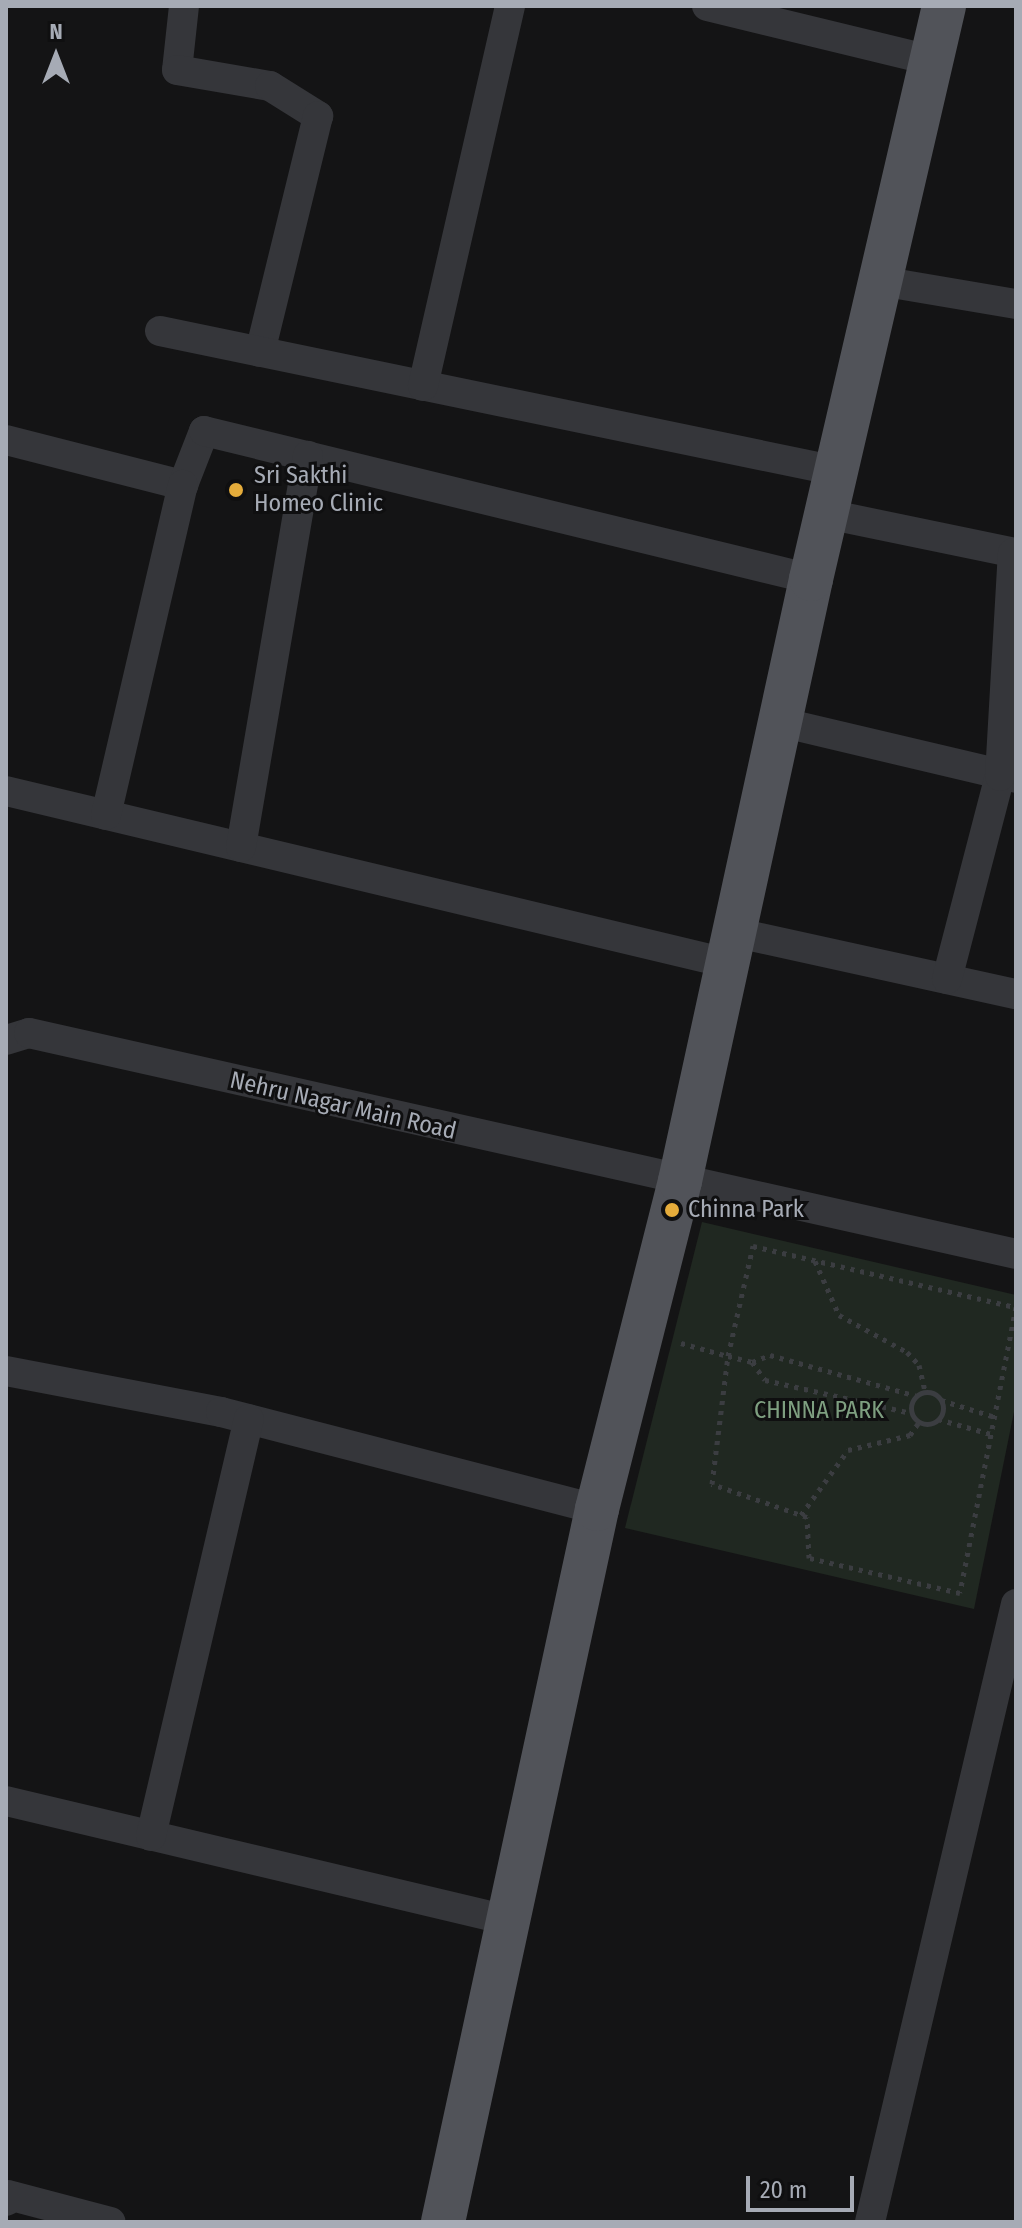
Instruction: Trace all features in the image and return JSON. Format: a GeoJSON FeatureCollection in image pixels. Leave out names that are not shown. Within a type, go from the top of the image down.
{"type":"FeatureCollection","features":[{"type":"Feature","properties":{"kind":"main road"},"geometry":{"type":"LineString","coordinates":[[443,2222],[597,1509],[680,1181],[811,579],[944,6]]}},
{"type":"Feature","properties":{"kind":"street"},"geometry":{"type":"LineString","coordinates":[[184,6],[177,70],[270,86],[318,116],[260,352]]}},
{"type":"Feature","properties":{"kind":"street"},"geometry":{"type":"LineString","coordinates":[[423,386],[510,6]]}},
{"type":"Feature","properties":{"kind":"street"},"geometry":{"type":"LineString","coordinates":[[707,6],[931,60]]}},
{"type":"Feature","properties":{"kind":"street"},"geometry":{"type":"LineString","coordinates":[[880,281],[1016,304]]}},
{"type":"Feature","properties":{"kind":"street"},"geometry":{"type":"LineString","coordinates":[[160,331],[837,471]]}},
{"type":"Feature","properties":{"kind":"street"},"geometry":{"type":"LineString","coordinates":[[106,815],[183,485],[204,431],[811,579]]}},
{"type":"Feature","properties":{"kind":"street"},"geometry":{"type":"LineString","coordinates":[[6,440],[183,485]]}},
{"type":"Feature","properties":{"kind":"street"},"geometry":{"type":"LineString","coordinates":[[241,847],[308,456]]}},
{"type":"Feature","properties":{"kind":"street"},"geometry":{"type":"LineString","coordinates":[[827,514],[1014,553],[1008,777],[947,979]]}},
{"type":"Feature","properties":{"kind":"street"},"geometry":{"type":"LineString","coordinates":[[780,722],[1008,777]]}},
{"type":"Feature","properties":{"kind":"street"},"geometry":{"type":"LineString","coordinates":[[6,791],[241,847],[730,947],[947,979],[1016,994]]}},
{"type":"Feature","properties":{"kind":"street","name":"Nehru Nagar Main Road"},"geometry":{"type":"LineString","coordinates":[[6,1040],[29,1033],[1016,1254]]}},
{"type":"Feature","properties":{"kind":"street"},"geometry":{"type":"LineString","coordinates":[[6,1371],[249,1419],[597,1509]]}},
{"type":"Feature","properties":{"kind":"street"},"geometry":{"type":"LineString","coordinates":[[151,1836],[249,1419]]}},
{"type":"Feature","properties":{"kind":"street"},"geometry":{"type":"LineString","coordinates":[[870,2222],[1016,1604]]}},
{"type":"Feature","properties":{"kind":"street"},"geometry":{"type":"LineString","coordinates":[[6,1801],[507,1920]]}},
{"type":"Feature","properties":{"kind":"street"},"geometry":{"type":"LineString","coordinates":[[6,2201],[8,2195],[111,2222]]}},
{"type":"Feature","properties":{"kind":"path"},"geometry":{"type":"LineString","coordinates":[[753,1246],[1016,1307],[960,1593],[809,1558],[807,1517],[712,1484],[728,1356],[753,1246]]}},
{"type":"Feature","properties":{"kind":"path"},"geometry":{"type":"LineString","coordinates":[[815,1261],[839,1315],[907,1352],[919,1365],[925,1392]]}},
{"type":"Feature","properties":{"kind":"path"},"geometry":{"type":"LineString","coordinates":[[641,1332],[752,1362],[770,1355],[917,1396],[925,1392]]}},
{"type":"Feature","properties":{"kind":"path"},"geometry":{"type":"LineString","coordinates":[[752,1362],[765,1380],[912,1413],[919,1422]]}},
{"type":"Feature","properties":{"kind":"path"},"geometry":{"type":"LineString","coordinates":[[925,1392],[995,1417]]}},
{"type":"Feature","properties":{"kind":"path"},"geometry":{"type":"LineString","coordinates":[[912,1413],[917,1396]]}},
{"type":"Feature","properties":{"kind":"path"},"geometry":{"type":"LineString","coordinates":[[938,1419],[941,1400]]}},
{"type":"Feature","properties":{"kind":"path"},"geometry":{"type":"LineString","coordinates":[[801,1515],[848,1450],[910,1435],[919,1422],[938,1419],[991,1434]]}},
{"type":"Feature","properties":{"kind":"green space","name":"CHINNA PARK"},"geometry":{"type":"Polygon","coordinates":[[[702,1222],[1016,1295],[1016,1402],[974,1609],[625,1528],[702,1222]]]}},
{"type":"Feature","properties":{"kind":"place","name":"Sri Sakthi Homeo Clinic"},"geometry":{"type":"Point","coordinates":[236,490]}},
{"type":"Feature","properties":{"kind":"place","name":"Chinna Park"},"geometry":{"type":"Point","coordinates":[672,1210]}}]}
